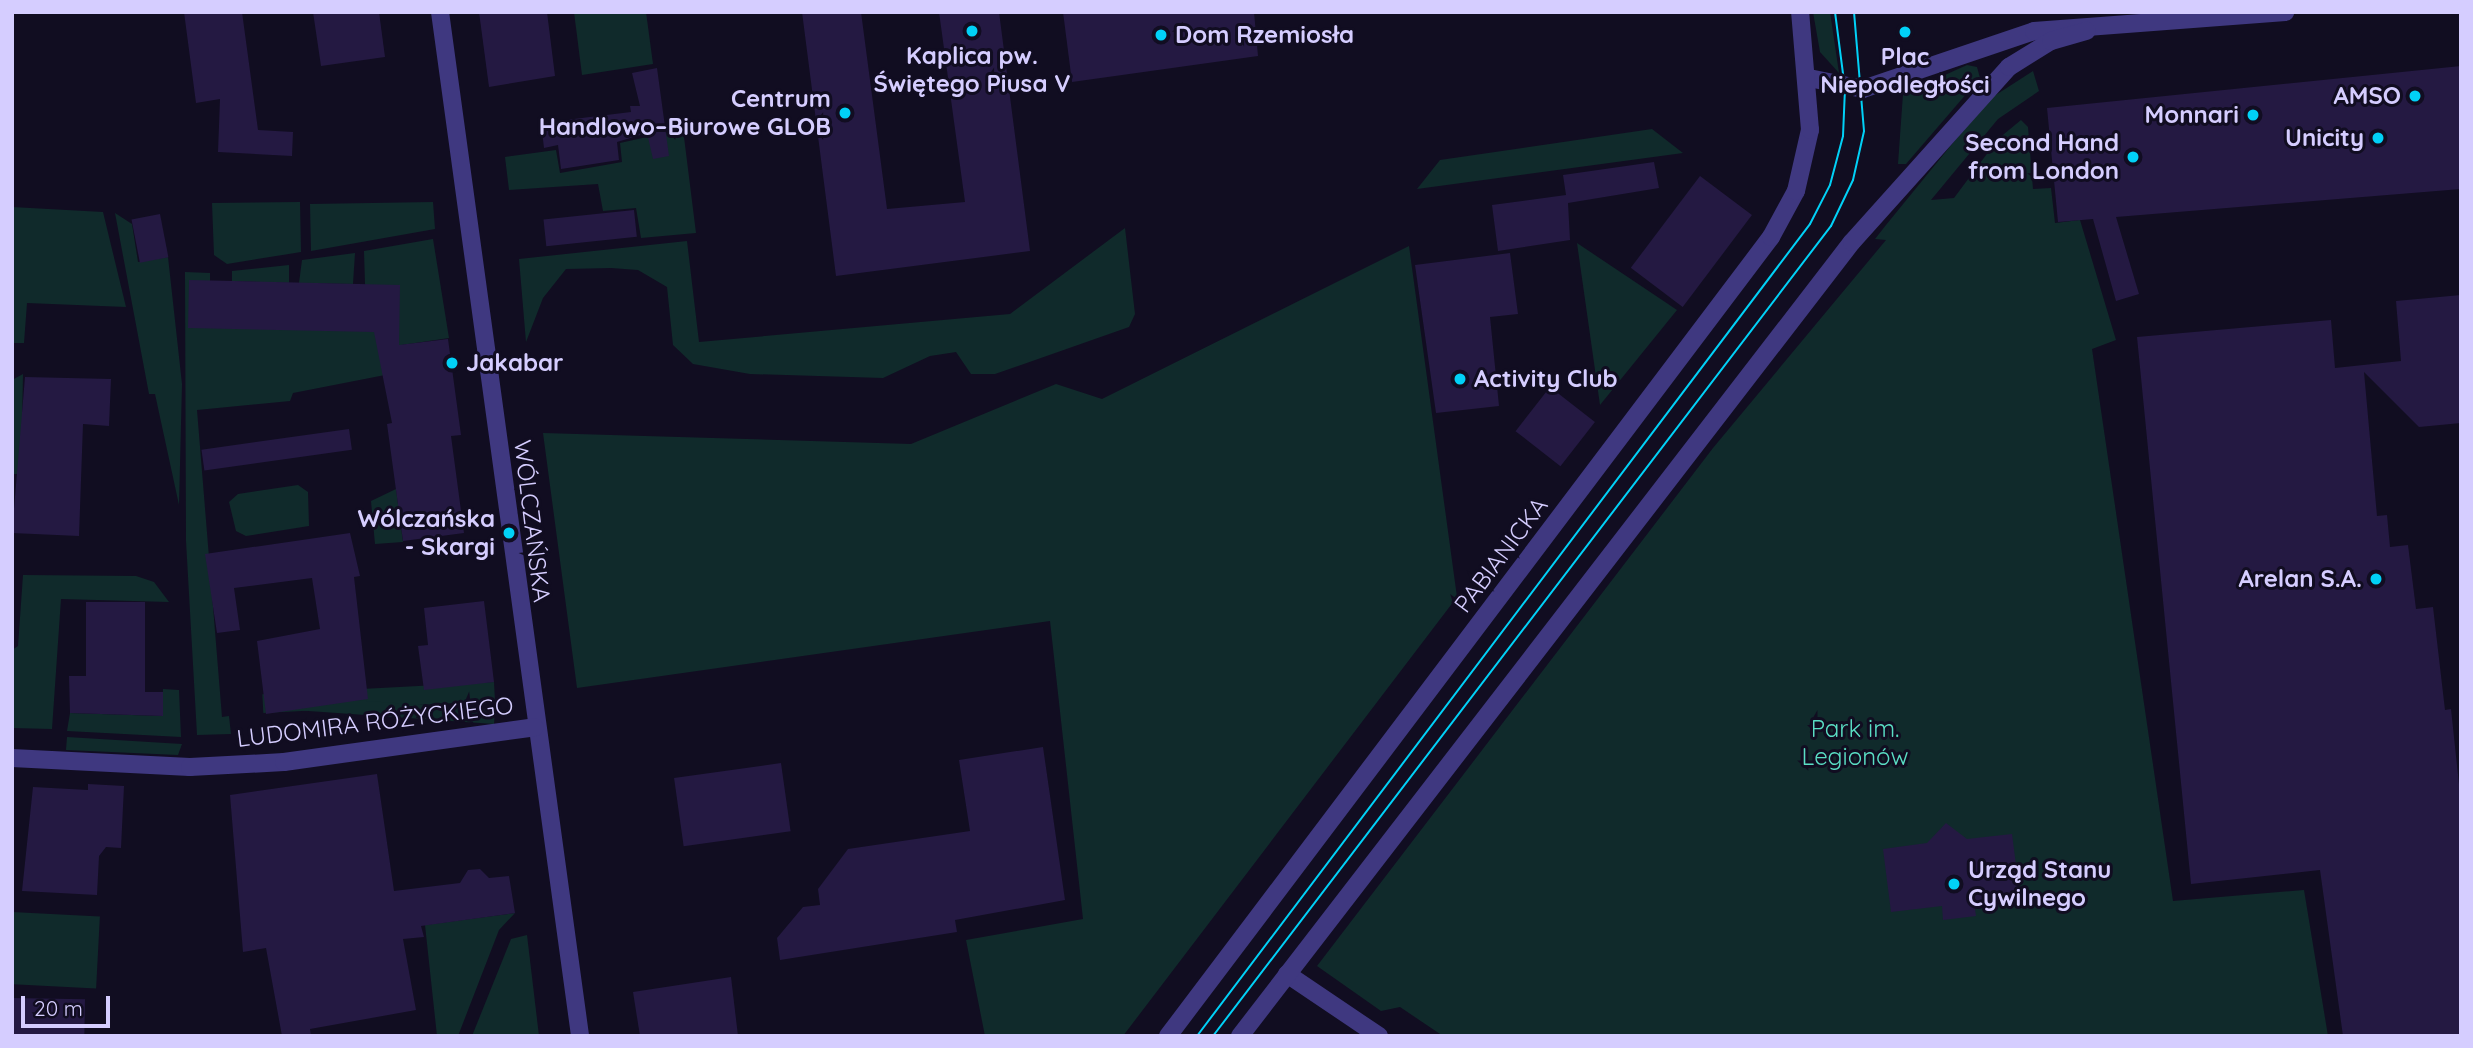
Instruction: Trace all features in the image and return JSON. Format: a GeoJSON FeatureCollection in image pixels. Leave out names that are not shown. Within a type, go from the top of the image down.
{"type":"FeatureCollection","features":[{"type":"Feature","properties":{"kind":"street","name":"WÓLCZAŃSKA"},"geometry":{"type":"LineString","coordinates":[[440,12],[535,727],[580,1036]]}},
{"type":"Feature","properties":{"kind":"street","name":"PABIANICKA"},"geometry":{"type":"LineString","coordinates":[[1168,1036],[1771,237],[1808,149],[1809,78],[1800,12]]}},
{"type":"Feature","properties":{"kind":"street"},"geometry":{"type":"LineString","coordinates":[[1809,78],[1863,89],[1999,39],[2285,12]]}},
{"type":"Feature","properties":{"kind":"street"},"geometry":{"type":"LineString","coordinates":[[1240,1036],[1852,242],[2009,67],[2051,41],[2087,32]]}},
{"type":"Feature","properties":{"kind":"street","name":"LUDOMIRA RÓŻYCKIEGO"},"geometry":{"type":"LineString","coordinates":[[12,758],[190,767],[285,762],[535,727]]}},
{"type":"Feature","properties":{"kind":"street"},"geometry":{"type":"LineString","coordinates":[[1287,974],[1379,1036]]}},
{"type":"Feature","properties":{"kind":"green space"},"geometry":{"type":"Polygon","coordinates":[[[574,12],[646,12],[653,64],[582,75],[574,12]]]}},
{"type":"Feature","properties":{"kind":"green space"},"geometry":{"type":"Polygon","coordinates":[[[1813,12],[1830,12],[1839,73],[1820,52],[1813,12]]]}},
{"type":"Feature","properties":{"kind":"green space"},"geometry":{"type":"Polygon","coordinates":[[[1967,65],[1977,67],[1980,78],[1906,164],[1898,164],[1903,94],[1967,65]]]}},
{"type":"Feature","properties":{"kind":"green space","name":"Park im. Legionów"},"geometry":{"type":"Polygon","coordinates":[[[2033,71],[2039,91],[1998,119],[1931,200],[1954,198],[1998,139],[2021,120],[2028,127],[2033,189],[2051,188],[2055,223],[2080,220],[2116,340],[2092,349],[2173,901],[2304,890],[2328,1036],[1443,1036],[1400,1007],[1381,1011],[1317,966],[1713,448],[1886,240],[1875,239],[1886,225],[1988,100],[2033,71]]]}},
{"type":"Feature","properties":{"kind":"green space"},"geometry":{"type":"Polygon","coordinates":[[[683,129],[696,233],[641,238],[636,208],[603,211],[598,184],[509,190],[505,157],[556,150],[560,173],[622,162],[620,143],[683,129]]]}},
{"type":"Feature","properties":{"kind":"green space"},"geometry":{"type":"Polygon","coordinates":[[[1652,129],[1683,153],[1417,189],[1440,160],[1652,129]]]}},
{"type":"Feature","properties":{"kind":"green space"},"geometry":{"type":"Polygon","coordinates":[[[300,202],[301,252],[227,264],[214,255],[212,203],[300,202]]]}},
{"type":"Feature","properties":{"kind":"green space"},"geometry":{"type":"Polygon","coordinates":[[[433,202],[435,229],[311,251],[310,204],[433,202]]]}},
{"type":"Feature","properties":{"kind":"green space"},"geometry":{"type":"Polygon","coordinates":[[[12,207],[103,212],[126,307],[27,303],[24,343],[12,343],[12,207]]]}},
{"type":"Feature","properties":{"kind":"green space"},"geometry":{"type":"Polygon","coordinates":[[[115,213],[132,224],[138,262],[168,257],[182,384],[179,505],[155,394],[149,394],[115,213]]]}},
{"type":"Feature","properties":{"kind":"green space"},"geometry":{"type":"Polygon","coordinates":[[[1125,228],[1135,314],[1129,327],[995,374],[971,374],[956,352],[930,356],[883,378],[750,374],[693,364],[673,345],[667,287],[638,270],[611,268],[566,269],[543,298],[526,342],[519,259],[687,241],[699,342],[1010,314],[1125,228]]]}},
{"type":"Feature","properties":{"kind":"green space"},"geometry":{"type":"Polygon","coordinates":[[[433,239],[449,338],[388,347],[365,284],[364,251],[433,239]]]}},
{"type":"Feature","properties":{"kind":"green space"},"geometry":{"type":"Polygon","coordinates":[[[1577,243],[1677,310],[1600,405],[1577,243]]]}},
{"type":"Feature","properties":{"kind":"green space"},"geometry":{"type":"Polygon","coordinates":[[[1409,246],[1457,597],[1123,1036],[985,1036],[966,940],[1083,919],[1050,621],[577,688],[543,433],[911,444],[1056,384],[1102,399],[1409,246]]]}},
{"type":"Feature","properties":{"kind":"green space"},"geometry":{"type":"Polygon","coordinates":[[[355,253],[353,284],[299,283],[302,260],[355,253]]]}},
{"type":"Feature","properties":{"kind":"green space"},"geometry":{"type":"Polygon","coordinates":[[[289,265],[289,283],[232,281],[232,271],[289,265]]]}},
{"type":"Feature","properties":{"kind":"green space"},"geometry":{"type":"Polygon","coordinates":[[[185,272],[210,273],[210,281],[376,332],[385,375],[293,393],[290,401],[197,410],[222,717],[229,716],[231,734],[197,735],[186,541],[185,272]]]}},
{"type":"Feature","properties":{"kind":"green space"},"geometry":{"type":"Polygon","coordinates":[[[23,374],[21,474],[12,474],[12,380],[23,374]]]}},
{"type":"Feature","properties":{"kind":"green space"},"geometry":{"type":"Polygon","coordinates":[[[298,485],[308,492],[309,526],[246,536],[236,531],[229,502],[238,494],[298,485]]]}},
{"type":"Feature","properties":{"kind":"green space"},"geometry":{"type":"Polygon","coordinates":[[[396,489],[403,542],[375,544],[371,501],[396,489]]]}},
{"type":"Feature","properties":{"kind":"green space"},"geometry":{"type":"Polygon","coordinates":[[[23,575],[136,576],[154,582],[169,602],[61,599],[52,729],[12,728],[12,650],[18,646],[23,575]]]}},
{"type":"Feature","properties":{"kind":"green space"},"geometry":{"type":"Polygon","coordinates":[[[494,682],[495,701],[263,713],[262,694],[494,682]]]}},
{"type":"Feature","properties":{"kind":"green space"},"geometry":{"type":"Polygon","coordinates":[[[163,689],[179,690],[181,737],[67,731],[70,713],[162,716],[163,689]]]}},
{"type":"Feature","properties":{"kind":"green space"},"geometry":{"type":"Polygon","coordinates":[[[267,694],[495,710],[494,724],[266,708],[267,694]]]}},
{"type":"Feature","properties":{"kind":"green space"},"geometry":{"type":"Polygon","coordinates":[[[67,737],[182,744],[178,755],[66,750],[67,737]]]}},
{"type":"Feature","properties":{"kind":"green space"},"geometry":{"type":"Polygon","coordinates":[[[12,912],[100,917],[96,989],[12,984],[12,912]]]}},
{"type":"Feature","properties":{"kind":"green space"},"geometry":{"type":"Polygon","coordinates":[[[515,913],[499,930],[458,1036],[437,1036],[425,925],[515,913]]]}},
{"type":"Feature","properties":{"kind":"green space"},"geometry":{"type":"Polygon","coordinates":[[[527,935],[539,1036],[472,1036],[511,939],[527,935]]]}},
{"type":"Feature","properties":{"kind":"building"},"geometry":{"type":"Polygon","coordinates":[[[184,12],[242,12],[258,130],[293,132],[292,156],[218,152],[220,99],[196,103],[184,12]]]}},
{"type":"Feature","properties":{"kind":"building"},"geometry":{"type":"Polygon","coordinates":[[[313,12],[379,12],[385,57],[321,66],[313,12]]]}},
{"type":"Feature","properties":{"kind":"building"},"geometry":{"type":"Polygon","coordinates":[[[479,12],[547,12],[555,76],[489,87],[479,12]]]}},
{"type":"Feature","properties":{"kind":"building","name":"Centrum Handlowo–Biurowe GLOB"},"geometry":{"type":"Polygon","coordinates":[[[802,12],[861,12],[887,209],[965,202],[939,12],[999,12],[1030,251],[836,276],[802,12]]]}},
{"type":"Feature","properties":{"kind":"building","name":"Dom Rzemiosła"},"geometry":{"type":"Polygon","coordinates":[[[1063,12],[1254,12],[1258,56],[1072,82],[1063,12]]]}},
{"type":"Feature","properties":{"kind":"building"},"geometry":{"type":"Polygon","coordinates":[[[2461,66],[2461,189],[2116,217],[2139,294],[2116,301],[2093,219],[2058,222],[2047,108],[2461,66]]]}},
{"type":"Feature","properties":{"kind":"building"},"geometry":{"type":"Polygon","coordinates":[[[657,68],[669,156],[653,159],[647,133],[617,142],[619,160],[561,169],[558,145],[544,148],[541,123],[631,112],[630,106],[640,106],[632,73],[657,68]]]}},
{"type":"Feature","properties":{"kind":"building"},"geometry":{"type":"Polygon","coordinates":[[[1654,162],[1659,188],[1568,203],[1570,240],[1498,251],[1492,205],[1566,195],[1563,175],[1654,162]]]}},
{"type":"Feature","properties":{"kind":"building"},"geometry":{"type":"Polygon","coordinates":[[[1700,176],[1752,215],[1683,307],[1631,268],[1700,176]]]}},
{"type":"Feature","properties":{"kind":"building"},"geometry":{"type":"Polygon","coordinates":[[[634,210],[637,237],[546,246],[543,220],[634,210]]]}},
{"type":"Feature","properties":{"kind":"building"},"geometry":{"type":"Polygon","coordinates":[[[160,214],[168,257],[140,263],[132,220],[160,214]]]}},
{"type":"Feature","properties":{"kind":"building"},"geometry":{"type":"Polygon","coordinates":[[[1510,253],[1518,314],[1490,317],[1499,406],[1436,413],[1415,265],[1510,253]]]}},
{"type":"Feature","properties":{"kind":"building"},"geometry":{"type":"Polygon","coordinates":[[[189,280],[400,285],[399,345],[448,339],[461,435],[451,436],[464,533],[403,541],[387,424],[392,423],[374,332],[188,328],[189,280]]]}},
{"type":"Feature","properties":{"kind":"building"},"geometry":{"type":"Polygon","coordinates":[[[2461,295],[2461,423],[2419,427],[2364,372],[2377,516],[2387,515],[2390,547],[2408,545],[2416,609],[2433,607],[2445,710],[2451,709],[2461,803],[2461,1036],[2343,1036],[2320,870],[2191,884],[2137,337],[2331,320],[2335,368],[2401,361],[2396,301],[2461,295]]]}},
{"type":"Feature","properties":{"kind":"building"},"geometry":{"type":"Polygon","coordinates":[[[25,377],[111,379],[109,426],[83,424],[79,536],[12,533],[25,377]]]}},
{"type":"Feature","properties":{"kind":"building"},"geometry":{"type":"Polygon","coordinates":[[[1550,387],[1595,422],[1560,466],[1516,431],[1550,387]]]}},
{"type":"Feature","properties":{"kind":"building"},"geometry":{"type":"Polygon","coordinates":[[[349,429],[352,450],[204,471],[201,450],[349,429]]]}},
{"type":"Feature","properties":{"kind":"building"},"geometry":{"type":"Polygon","coordinates":[[[350,533],[360,576],[354,577],[368,699],[266,714],[257,641],[320,629],[312,578],[234,588],[240,630],[217,633],[205,554],[350,533]]]}},
{"type":"Feature","properties":{"kind":"building"},"geometry":{"type":"Polygon","coordinates":[[[484,601],[494,682],[424,690],[418,646],[428,645],[424,608],[484,601]]]}},
{"type":"Feature","properties":{"kind":"building"},"geometry":{"type":"Polygon","coordinates":[[[86,602],[145,602],[145,692],[163,692],[163,716],[70,713],[69,676],[86,676],[86,602]]]}},
{"type":"Feature","properties":{"kind":"building"},"geometry":{"type":"Polygon","coordinates":[[[1043,747],[1065,900],[955,920],[957,932],[780,960],[777,938],[803,907],[820,905],[818,889],[848,849],[970,831],[959,760],[1043,747]]]}},
{"type":"Feature","properties":{"kind":"building"},"geometry":{"type":"Polygon","coordinates":[[[781,763],[791,831],[684,846],[674,778],[781,763]]]}},
{"type":"Feature","properties":{"kind":"building"},"geometry":{"type":"Polygon","coordinates":[[[377,774],[394,891],[460,883],[468,870],[480,869],[489,878],[509,876],[515,913],[421,926],[424,937],[403,939],[416,1010],[310,1029],[311,1036],[282,1036],[266,948],[243,952],[230,795],[377,774]]]}},
{"type":"Feature","properties":{"kind":"building"},"geometry":{"type":"Polygon","coordinates":[[[88,784],[124,786],[121,848],[106,847],[99,856],[97,895],[22,891],[33,787],[88,790],[88,784]]]}},
{"type":"Feature","properties":{"kind":"building","name":"Urząd Stanu Cywilnego"},"geometry":{"type":"Polygon","coordinates":[[[1946,823],[1967,839],[2012,834],[2020,896],[1974,902],[1976,916],[1943,920],[1942,906],[1891,912],[1883,849],[1927,843],[1946,823]]]}},
{"type":"Feature","properties":{"kind":"building"},"geometry":{"type":"Polygon","coordinates":[[[731,977],[738,1036],[640,1036],[633,992],[731,977]]]}},
{"type":"Feature","properties":{"kind":"building"},"geometry":{"type":"Polygon","coordinates":[[[12,998],[85,999],[84,1036],[12,1036],[12,998]]]}},
{"type":"Feature","properties":{"kind":"tram line"},"geometry":{"type":"LineString","coordinates":[[1197,1036],[1810,224],[1830,185],[1843,136],[1845,89],[1835,12]]}},
{"type":"Feature","properties":{"kind":"tram line"},"geometry":{"type":"LineString","coordinates":[[1213,1036],[1831,226],[1853,180],[1864,131],[1854,12]]}},
{"type":"Feature","properties":{"kind":"place","name":"Kaplica pw. Świętego Piusa V"},"geometry":{"type":"Point","coordinates":[972,31]}},
{"type":"Feature","properties":{"kind":"place","name":"Plac Niepodległości"},"geometry":{"type":"Point","coordinates":[1905,32]}},
{"type":"Feature","properties":{"kind":"place","name":"Dom Rzemiosła"},"geometry":{"type":"Point","coordinates":[1161,35]}},
{"type":"Feature","properties":{"kind":"place","name":"AMSO"},"geometry":{"type":"Point","coordinates":[2415,96]}},
{"type":"Feature","properties":{"kind":"place","name":"Centrum Handlowo–Biurowe GLOB"},"geometry":{"type":"Point","coordinates":[845,113]}},
{"type":"Feature","properties":{"kind":"place","name":"Monnari"},"geometry":{"type":"Point","coordinates":[2253,115]}},
{"type":"Feature","properties":{"kind":"place","name":"Unicity"},"geometry":{"type":"Point","coordinates":[2378,138]}},
{"type":"Feature","properties":{"kind":"place","name":"Second Hand from London"},"geometry":{"type":"Point","coordinates":[2133,157]}},
{"type":"Feature","properties":{"kind":"place","name":"Jakabar"},"geometry":{"type":"Point","coordinates":[452,363]}},
{"type":"Feature","properties":{"kind":"place","name":"Activity Club"},"geometry":{"type":"Point","coordinates":[1460,379]}},
{"type":"Feature","properties":{"kind":"place","name":"Wólczańska - Skargi"},"geometry":{"type":"Point","coordinates":[509,533]}},
{"type":"Feature","properties":{"kind":"place","name":"Arelan S.A."},"geometry":{"type":"Point","coordinates":[2376,579]}},
{"type":"Feature","properties":{"kind":"place","name":"Urząd Stanu Cywilnego"},"geometry":{"type":"Point","coordinates":[1954,884]}}]}
